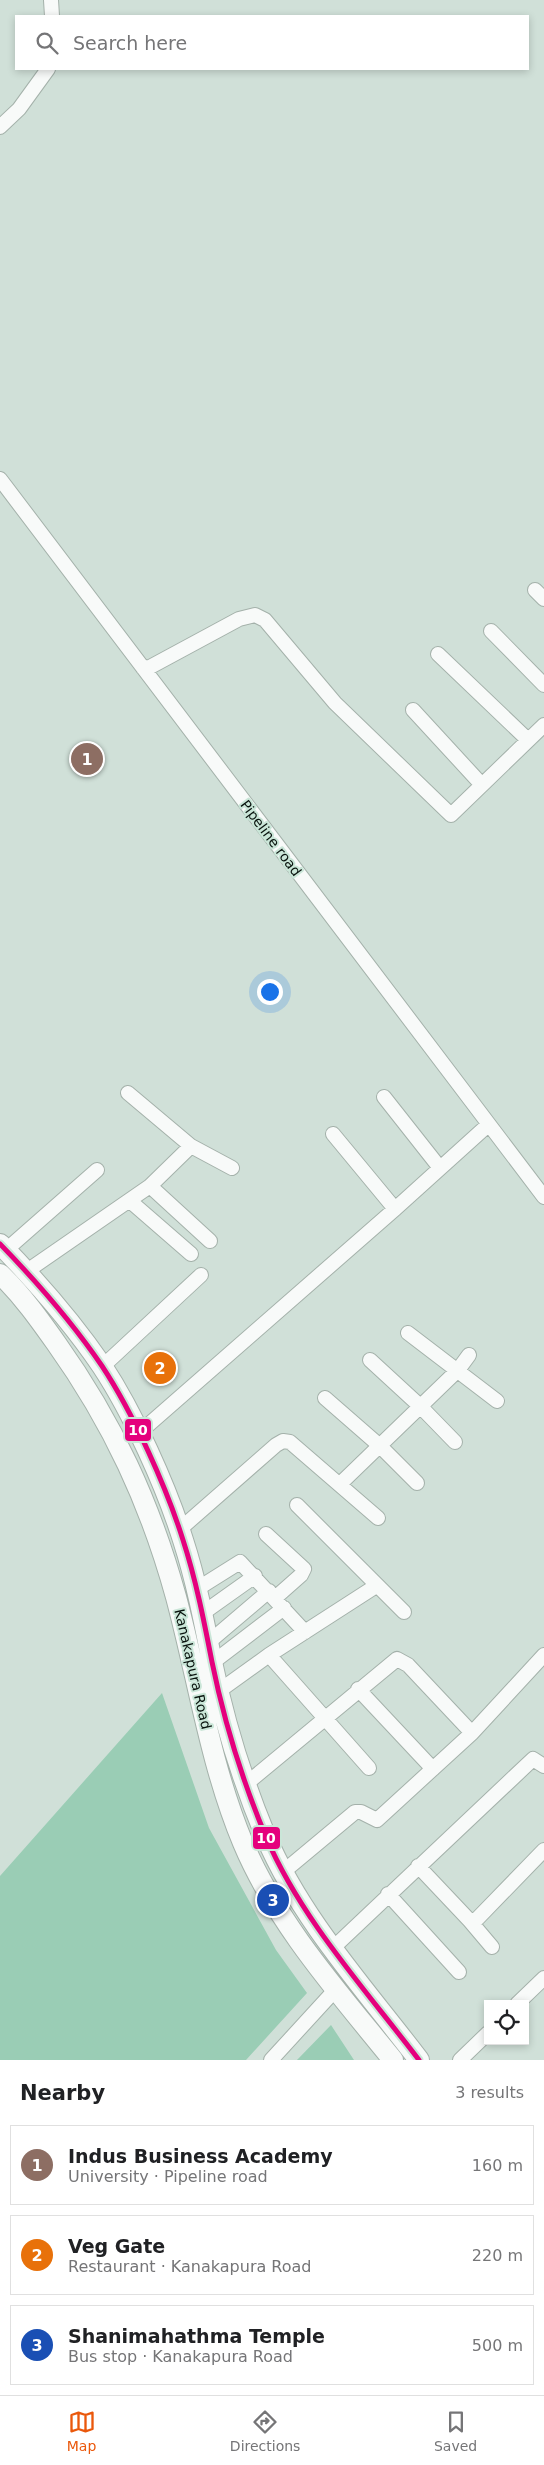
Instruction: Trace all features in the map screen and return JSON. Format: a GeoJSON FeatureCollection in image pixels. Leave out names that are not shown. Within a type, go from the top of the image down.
{"type":"FeatureCollection","features":[{"type":"Feature","properties":{"kind":"highway","name":"Kanakapura Road"},"geometry":{"type":"LineString","coordinates":[[3,1248],[27,1271],[102,1367],[139,1433],[180,1530],[203,1613],[219,1691],[246,1784],[282,1872],[333,1948],[419,2060]]}},
{"type":"Feature","properties":{"kind":"highway","name":"Kanakapura Road"},"geometry":{"type":"LineString","coordinates":[[0,1274],[33,1310],[85,1384],[124,1452],[143,1496],[162,1548],[210,1744],[225,1794],[244,1846],[273,1900],[336,1989],[393,2060]]}},
{"type":"Feature","properties":{"kind":"highway"},"geometry":{"type":"LineString","coordinates":[[210,1744],[232,1736]]}},
{"type":"Feature","properties":{"kind":"street"},"geometry":{"type":"LineString","coordinates":[[51,0],[52,15]]}},
{"type":"Feature","properties":{"kind":"street"},"geometry":{"type":"LineString","coordinates":[[0,126],[19,109],[47,70]]}},
{"type":"Feature","properties":{"kind":"street","name":"Pipeline road"},"geometry":{"type":"LineString","coordinates":[[0,478],[544,1197]]}},
{"type":"Feature","properties":{"kind":"street"},"geometry":{"type":"LineString","coordinates":[[143,668],[150,667],[239,619],[255,615],[265,620],[335,703],[451,815],[544,725]]}},
{"type":"Feature","properties":{"kind":"street"},"geometry":{"type":"LineString","coordinates":[[491,631],[544,686]]}},
{"type":"Feature","properties":{"kind":"street"},"geometry":{"type":"LineString","coordinates":[[438,654],[528,740]]}},
{"type":"Feature","properties":{"kind":"street"},"geometry":{"type":"LineString","coordinates":[[413,710],[482,785]]}},
{"type":"Feature","properties":{"kind":"street"},"geometry":{"type":"LineString","coordinates":[[128,1093],[190,1146],[232,1168]]}},
{"type":"Feature","properties":{"kind":"street"},"geometry":{"type":"LineString","coordinates":[[384,1097],[440,1168]]}},
{"type":"Feature","properties":{"kind":"street"},"geometry":{"type":"LineString","coordinates":[[139,1433],[395,1210],[488,1125]]}},
{"type":"Feature","properties":{"kind":"street"},"geometry":{"type":"LineString","coordinates":[[333,1134],[395,1210]]}},
{"type":"Feature","properties":{"kind":"street"},"geometry":{"type":"LineString","coordinates":[[27,1271],[130,1202],[150,1186],[190,1146]]}},
{"type":"Feature","properties":{"kind":"street"},"geometry":{"type":"LineString","coordinates":[[3,1248],[97,1170]]}},
{"type":"Feature","properties":{"kind":"street"},"geometry":{"type":"LineString","coordinates":[[150,1186],[210,1241]]}},
{"type":"Feature","properties":{"kind":"street"},"geometry":{"type":"LineString","coordinates":[[130,1202],[191,1254]]}},
{"type":"Feature","properties":{"kind":"street"},"geometry":{"type":"LineString","coordinates":[[102,1367],[200,1275]]}},
{"type":"Feature","properties":{"kind":"street"},"geometry":{"type":"LineString","coordinates":[[408,1333],[497,1401]]}},
{"type":"Feature","properties":{"kind":"street"},"geometry":{"type":"LineString","coordinates":[[340,1484],[458,1370],[470,1356]]}},
{"type":"Feature","properties":{"kind":"street"},"geometry":{"type":"LineString","coordinates":[[370,1360],[420,1406],[455,1442]]}},
{"type":"Feature","properties":{"kind":"street"},"geometry":{"type":"LineString","coordinates":[[325,1398],[380,1446],[417,1483]]}},
{"type":"Feature","properties":{"kind":"street"},"geometry":{"type":"LineString","coordinates":[[180,1530],[276,1445],[283,1441],[290,1442],[378,1518]]}},
{"type":"Feature","properties":{"kind":"street"},"geometry":{"type":"LineString","coordinates":[[297,1505],[404,1612]]}},
{"type":"Feature","properties":{"kind":"street"},"geometry":{"type":"LineString","coordinates":[[212,1663],[304,1570],[266,1534]]}},
{"type":"Feature","properties":{"kind":"street"},"geometry":{"type":"LineString","coordinates":[[197,1589],[240,1562],[305,1632]]}},
{"type":"Feature","properties":{"kind":"street"},"geometry":{"type":"LineString","coordinates":[[203,1613],[255,1576]]}},
{"type":"Feature","properties":{"kind":"street"},"geometry":{"type":"LineString","coordinates":[[219,1691],[269,1655],[376,1586]]}},
{"type":"Feature","properties":{"kind":"street"},"geometry":{"type":"LineString","coordinates":[[209,1642],[276,1599]]}},
{"type":"Feature","properties":{"kind":"street"},"geometry":{"type":"LineString","coordinates":[[269,1655],[369,1768]]}},
{"type":"Feature","properties":{"kind":"street"},"geometry":{"type":"LineString","coordinates":[[246,1784],[358,1689],[397,1659],[408,1665],[472,1732]]}},
{"type":"Feature","properties":{"kind":"street"},"geometry":{"type":"LineString","coordinates":[[282,1872],[356,1812],[361,1812],[378,1820],[541,1664]]}},
{"type":"Feature","properties":{"kind":"street"},"geometry":{"type":"LineString","coordinates":[[358,1689],[433,1769]]}},
{"type":"Feature","properties":{"kind":"street"},"geometry":{"type":"LineString","coordinates":[[333,1948],[418,1866],[539,1763],[544,1749]]}},
{"type":"Feature","properties":{"kind":"street"},"geometry":{"type":"LineString","coordinates":[[470,1921],[478,1918],[544,1850]]}},
{"type":"Feature","properties":{"kind":"street"},"geometry":{"type":"LineString","coordinates":[[418,1866],[492,1947]]}},
{"type":"Feature","properties":{"kind":"street"},"geometry":{"type":"LineString","coordinates":[[388,1894],[458,1972]]}},
{"type":"Feature","properties":{"kind":"street"},"geometry":{"type":"LineString","coordinates":[[521,2000],[544,1978]]}},
{"type":"Feature","properties":{"kind":"street"},"geometry":{"type":"LineString","coordinates":[[271,2060],[336,1989]]}},
{"type":"Feature","properties":{"kind":"street"},"geometry":{"type":"LineString","coordinates":[[460,2060],[484,2037]]}},
{"type":"Feature","properties":{"kind":"green space"},"geometry":{"type":"Polygon","coordinates":[[[162,1693],[209,1828],[276,1950],[307,1993],[246,2060],[0,2060],[0,1876],[162,1693]]]}},
{"type":"Feature","properties":{"kind":"green space"},"geometry":{"type":"Polygon","coordinates":[[[331,2025],[354,2060],[297,2060],[331,2025]]]}},
{"type":"Feature","properties":{"kind":"transit line","name":"10"},"geometry":{"type":"LineString","coordinates":[[0,1244],[54,1303],[91,1350],[114,1385],[137,1427],[176,1519],[188,1555],[228,1729],[266,1837],[280,1867],[297,1896],[335,1953],[419,2060]]}},
{"type":"Feature","properties":{"kind":"place","name":"Indus Business Academy"},"geometry":{"type":"Point","coordinates":[87,759]}},
{"type":"Feature","properties":{"kind":"place","name":"Veg Gate"},"geometry":{"type":"Point","coordinates":[160,1368]}},
{"type":"Feature","properties":{"kind":"place","name":"Shanimahathma Temple"},"geometry":{"type":"Point","coordinates":[273,1900]}}]}
